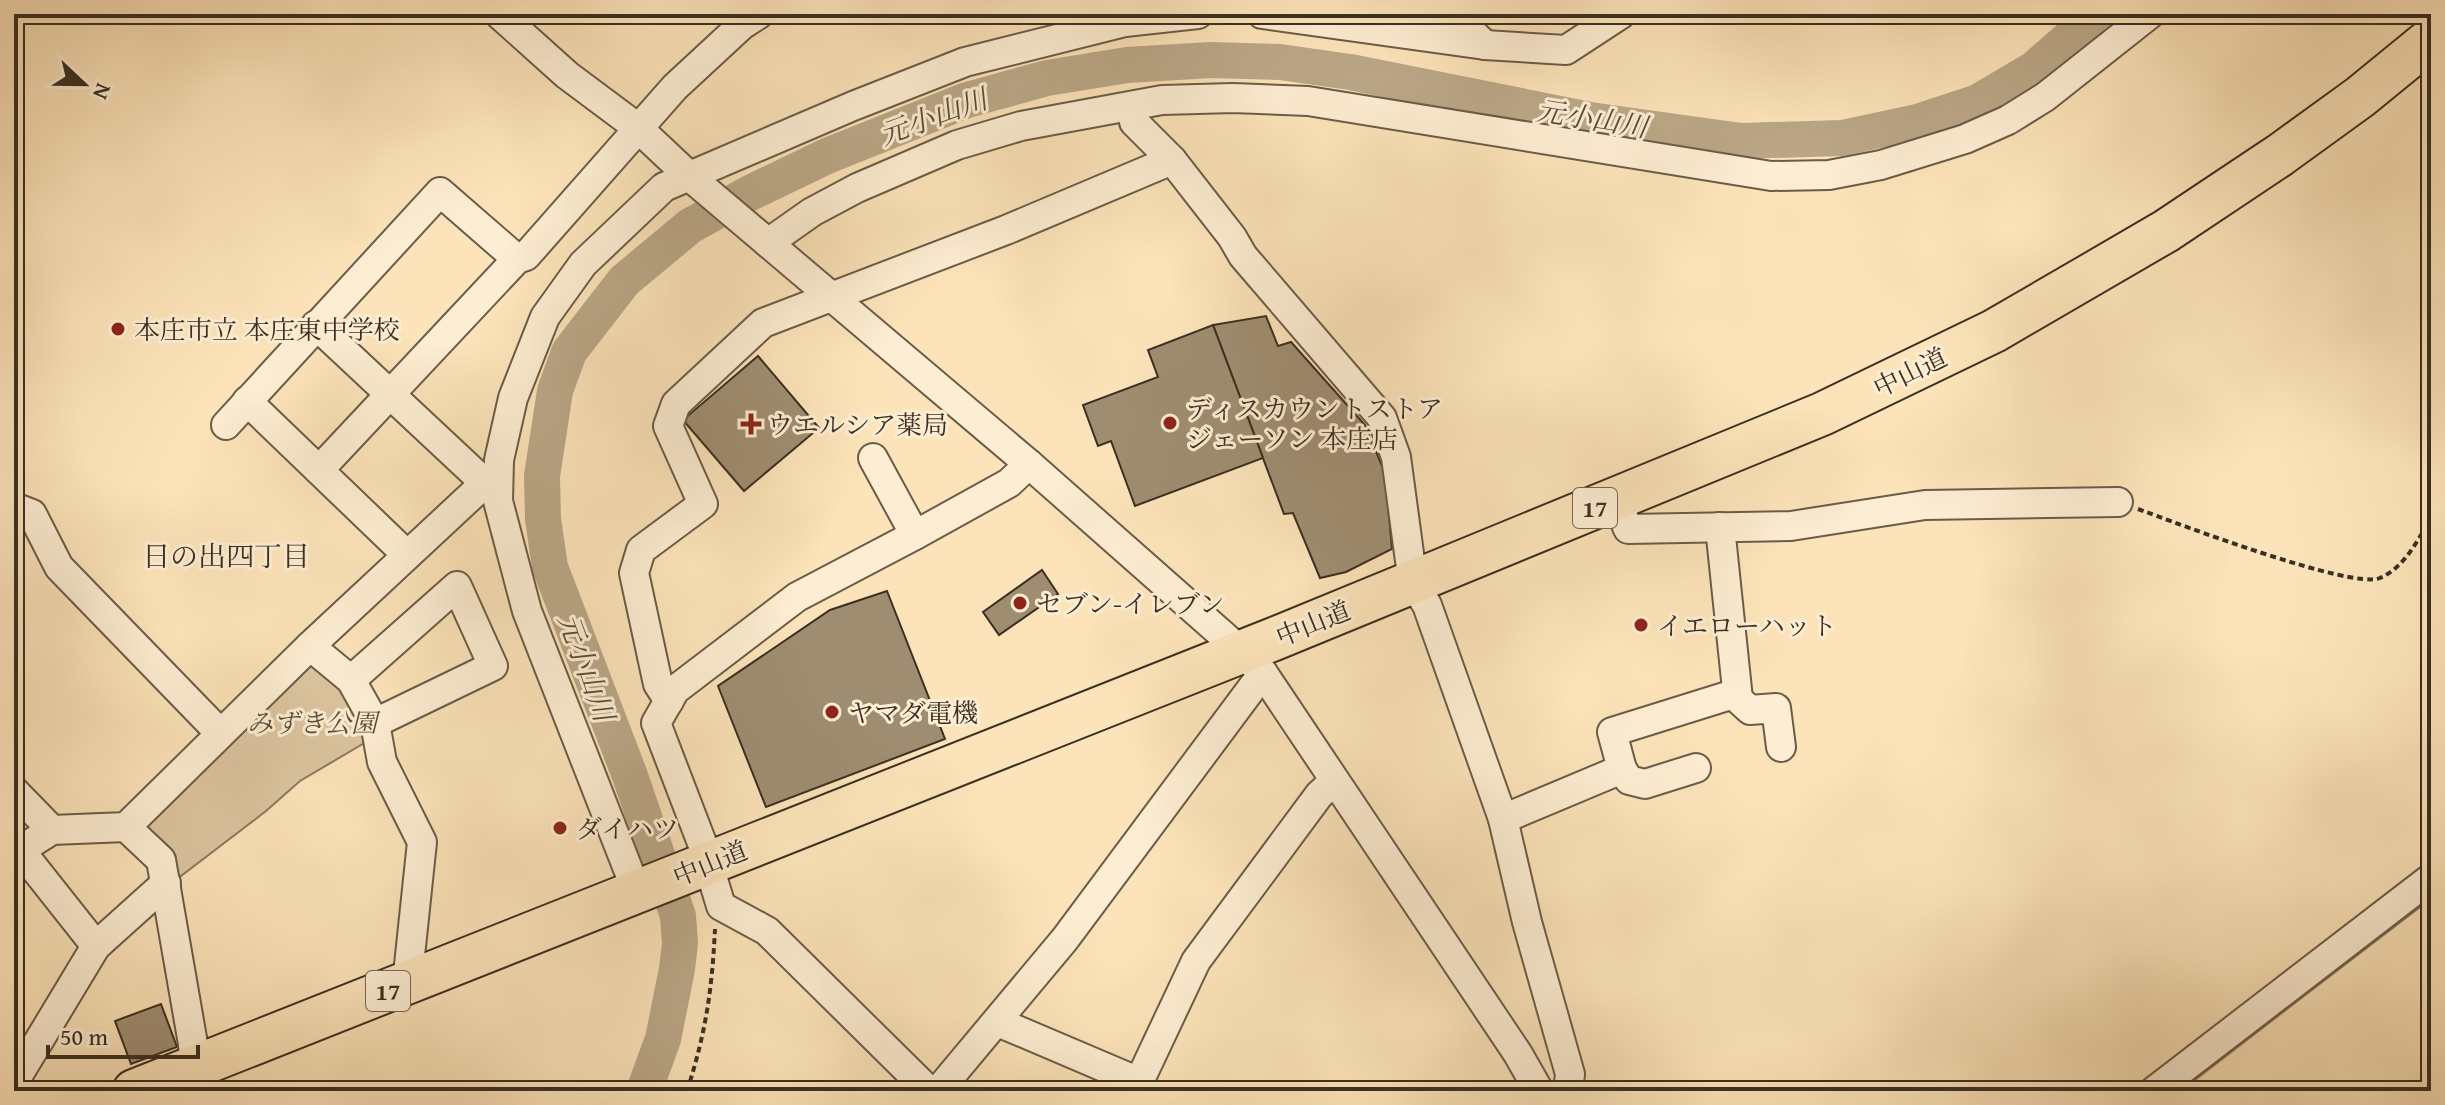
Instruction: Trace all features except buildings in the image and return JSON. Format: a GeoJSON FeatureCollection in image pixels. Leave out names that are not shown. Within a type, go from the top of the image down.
{"type":"FeatureCollection","features":[{"type":"Feature","properties":{"kind":"highway","name":"中山道"},"geometry":{"type":"LineString","coordinates":[[134,1091],[705,865],[1252,663],[1413,583],[1822,414],[1994,331],[2166,231],[2280,155],[2360,97],[2431,39]]}},
{"type":"Feature","properties":{"kind":"street"},"geometry":{"type":"LineString","coordinates":[[499,14],[567,75],[638,128],[693,180],[1029,464],[1252,663],[1518,1054],[1539,1091]]}},
{"type":"Feature","properties":{"kind":"street"},"geometry":{"type":"LineString","coordinates":[[319,470],[517,259],[526,256],[675,87],[742,25],[759,14]]}},
{"type":"Feature","properties":{"kind":"street"},"geometry":{"type":"LineString","coordinates":[[640,891],[527,611],[498,501],[499,460],[513,398],[545,317],[583,264],[664,187],[693,180],[853,106],[1074,24],[1198,14]]}},
{"type":"Feature","properties":{"kind":"street"},"geometry":{"type":"LineString","coordinates":[[1262,14],[1485,45],[1566,50],[1621,14]]}},
{"type":"Feature","properties":{"kind":"street"},"geometry":{"type":"LineString","coordinates":[[1452,14],[1485,45]]}},
{"type":"Feature","properties":{"kind":"street"},"geometry":{"type":"LineString","coordinates":[[763,238],[857,188],[957,145],[1021,126],[1176,100],[1233,98],[1308,101],[1771,176],[1829,175],[1881,165],[1965,139],[2008,120],[2045,97],[2150,14]]}},
{"type":"Feature","properties":{"kind":"street"},"geometry":{"type":"LineString","coordinates":[[1132,106],[1134,122],[1172,160],[1232,237],[1243,256],[1382,418],[1396,457],[1413,583],[1427,605],[1503,819],[1527,922],[1570,1074],[1568,1091]]}},
{"type":"Feature","properties":{"kind":"street"},"geometry":{"type":"LineString","coordinates":[[669,701],[658,684],[634,573],[641,550],[703,504],[668,426],[676,404],[763,323],[1006,230],[1172,160]]}},
{"type":"Feature","properties":{"kind":"street"},"geometry":{"type":"LineString","coordinates":[[226,425],[440,192],[517,259]]}},
{"type":"Feature","properties":{"kind":"street"},"geometry":{"type":"LineString","coordinates":[[96,946],[17,852],[52,830],[126,827],[310,646],[485,483],[316,325]]}},
{"type":"Feature","properties":{"kind":"street"},"geometry":{"type":"LineString","coordinates":[[247,401],[407,555]]}},
{"type":"Feature","properties":{"kind":"street"},"geometry":{"type":"LineString","coordinates":[[873,458],[915,535]]}},
{"type":"Feature","properties":{"kind":"street"},"geometry":{"type":"LineString","coordinates":[[929,1091],[767,931],[721,906],[656,723],[675,690],[797,597],[1009,483],[1029,464]]}},
{"type":"Feature","properties":{"kind":"street"},"geometry":{"type":"LineString","coordinates":[[1616,499],[1628,529],[1791,526],[1925,505],[2118,502]]}},
{"type":"Feature","properties":{"kind":"street"},"geometry":{"type":"LineString","coordinates":[[14,507],[32,514],[59,567],[220,733]]}},
{"type":"Feature","properties":{"kind":"street"},"geometry":{"type":"LineString","coordinates":[[1720,527],[1738,699],[1750,710],[1776,708],[1781,747]]}},
{"type":"Feature","properties":{"kind":"street"},"geometry":{"type":"LineString","coordinates":[[351,680],[457,586],[493,666],[375,723]]}},
{"type":"Feature","properties":{"kind":"street"},"geometry":{"type":"LineString","coordinates":[[310,646],[351,680],[375,723],[382,762],[422,842],[407,984]]}},
{"type":"Feature","properties":{"kind":"street"},"geometry":{"type":"LineString","coordinates":[[938,1091],[1065,939],[1252,663]]}},
{"type":"Feature","properties":{"kind":"street"},"geometry":{"type":"LineString","coordinates":[[1696,768],[1645,784],[1629,780],[1622,769],[1612,732],[1737,693]]}},
{"type":"Feature","properties":{"kind":"street"},"geometry":{"type":"LineString","coordinates":[[1503,819],[1622,769]]}},
{"type":"Feature","properties":{"kind":"street"},"geometry":{"type":"LineString","coordinates":[[998,1022],[1142,1086],[1196,961],[1319,795],[1334,781]]}},
{"type":"Feature","properties":{"kind":"street"},"geometry":{"type":"LineString","coordinates":[[14,791],[52,830]]}},
{"type":"Feature","properties":{"kind":"street"},"geometry":{"type":"LineString","coordinates":[[126,827],[161,860],[193,1044],[194,1067]]}},
{"type":"Feature","properties":{"kind":"street"},"geometry":{"type":"LineString","coordinates":[[2154,1091],[2431,878]]}},
{"type":"Feature","properties":{"kind":"street"},"geometry":{"type":"LineString","coordinates":[[14,1082],[96,946],[166,883]]}},
{"type":"Feature","properties":{"kind":"path"},"geometry":{"type":"LineString","coordinates":[[2032,19],[2038,14]]}},
{"type":"Feature","properties":{"kind":"path"},"geometry":{"type":"LineString","coordinates":[[2118,502],[2287,561],[2324,572],[2376,580],[2394,571],[2409,555],[2431,518]]}},
{"type":"Feature","properties":{"kind":"path"},"geometry":{"type":"LineString","coordinates":[[687,1091],[706,1027],[716,921],[721,906]]}},
{"type":"Feature","properties":{"kind":"green space","name":"みずき公園"},"geometry":{"type":"Polygon","coordinates":[[[316,661],[362,712],[366,742],[300,781],[177,879],[141,824],[309,664],[316,661]]]}},
{"type":"Feature","properties":{"kind":"waterway","name":"元小山川"},"geometry":{"type":"LineString","coordinates":[[644,1091],[663,1039],[677,969],[680,943],[678,916],[630,776],[550,567],[543,519],[542,476],[555,391],[569,352],[624,281],[690,226],[827,156],[967,100],[1047,78],[1127,65],[1211,60],[1280,62],[1350,72],[1590,120],[1741,141],[1842,138],[1917,122],[1978,102],[2034,69],[2097,14]]}},
{"type":"Feature","properties":{"kind":"waterway"},"geometry":{"type":"LineString","coordinates":[[2177,1091],[2431,896]]}},
{"type":"Feature","properties":{"kind":"place","name":"本庄市立 本庄東中学校"},"geometry":{"type":"Point","coordinates":[118,329]}},
{"type":"Feature","properties":{"kind":"place","name":"ディスカウントストア ジェーソン 本庄店"},"geometry":{"type":"Point","coordinates":[1170,423]}},
{"type":"Feature","properties":{"kind":"place","name":"ウエルシア薬局"},"geometry":{"type":"Point","coordinates":[751,424]}},
{"type":"Feature","properties":{"kind":"place","name":"セブン-イレブン"},"geometry":{"type":"Point","coordinates":[1020,603]}},
{"type":"Feature","properties":{"kind":"place","name":"イエローハット"},"geometry":{"type":"Point","coordinates":[1641,625]}},
{"type":"Feature","properties":{"kind":"place","name":"ヤマダ電機"},"geometry":{"type":"Point","coordinates":[832,712]}},
{"type":"Feature","properties":{"kind":"place","name":"ダイハツ"},"geometry":{"type":"Point","coordinates":[560,828]}},
{"type":"Feature","properties":{"kind":"district","name":"日の出四丁目"},"geometry":{"type":"Point","coordinates":[226,555]}}]}
